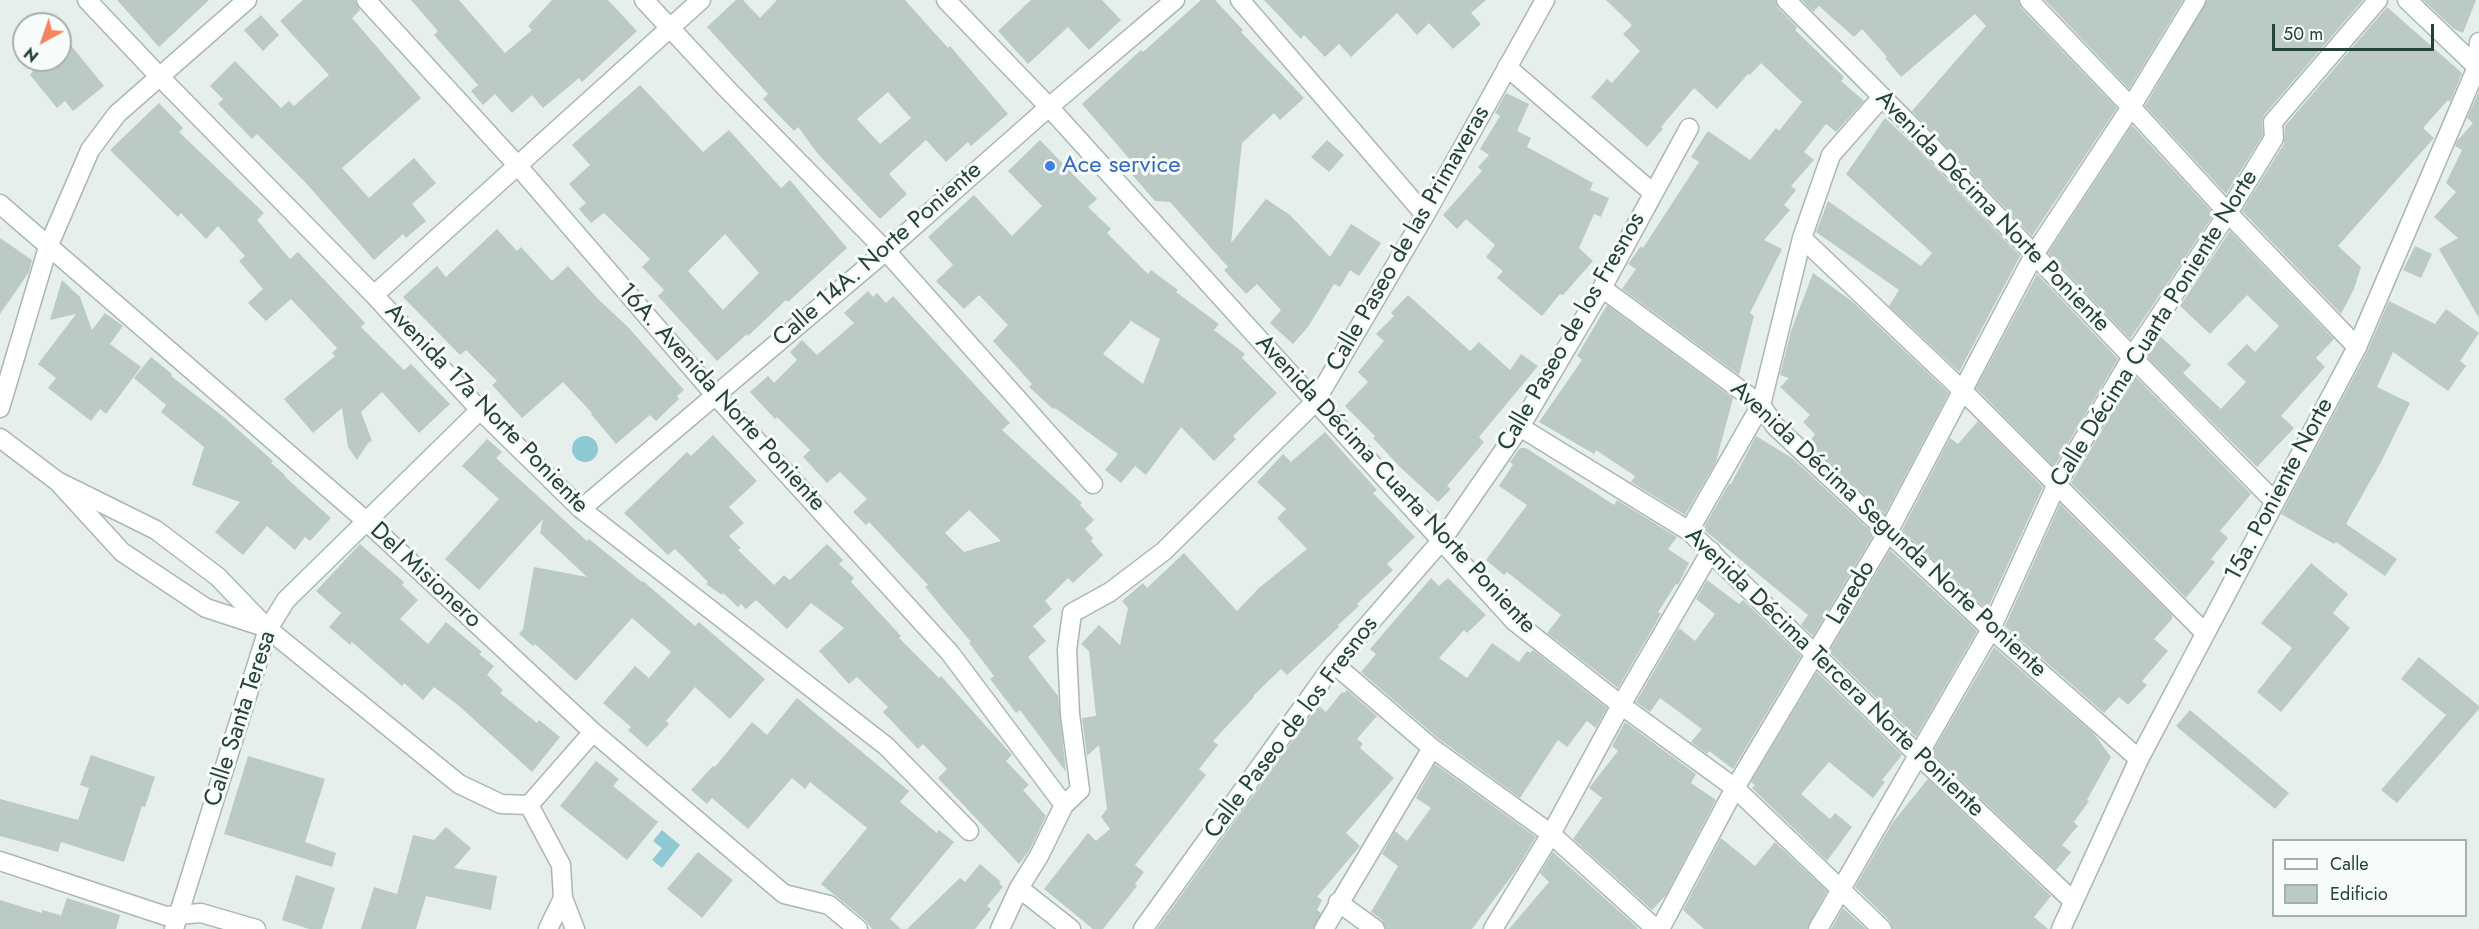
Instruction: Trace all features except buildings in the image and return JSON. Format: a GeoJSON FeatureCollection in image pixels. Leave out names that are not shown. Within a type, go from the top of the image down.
{"type":"FeatureCollection","features":[{"type":"Feature","properties":{"kind":"street","name":"Avenida 17a Norte Poniente"},"geometry":{"type":"LineString","coordinates":[[87,0],[374,295],[480,410],[581,509],[886,746],[969,831]]}},
{"type":"Feature","properties":{"kind":"street"},"geometry":{"type":"LineString","coordinates":[[0,408],[48,247],[90,150],[117,114],[247,0]]}},
{"type":"Feature","properties":{"kind":"street","name":"16A. Avenida Norte Poniente"},"geometry":{"type":"LineString","coordinates":[[366,0],[518,166],[715,395],[950,653],[1064,805]]}},
{"type":"Feature","properties":{"kind":"street"},"geometry":{"type":"LineString","coordinates":[[644,0],[886,251],[1093,484]]}},
{"type":"Feature","properties":{"kind":"street"},"geometry":{"type":"LineString","coordinates":[[374,295],[701,0]]}},
{"type":"Feature","properties":{"kind":"street","name":"Avenida Décima Cuarta Norte Poniente"},"geometry":{"type":"LineString","coordinates":[[946,0],[1049,107],[1514,621],[1622,705],[1735,788],[1882,929]]}},
{"type":"Feature","properties":{"kind":"street","name":"Calle 14A. Norte Poniente"},"geometry":{"type":"LineString","coordinates":[[581,509],[886,251],[1049,107],[1175,0]]}},
{"type":"Feature","properties":{"kind":"street"},"geometry":{"type":"LineString","coordinates":[[1240,0],[1425,215]]}},
{"type":"Feature","properties":{"kind":"street","name":"Calle Paseo de las Primaveras"},"geometry":{"type":"LineString","coordinates":[[1000,929],[1019,888],[1039,856],[1064,805],[1080,790],[1070,714],[1067,650],[1072,613],[1110,592],[1164,551],[1316,402],[1425,215],[1545,0]]}},
{"type":"Feature","properties":{"kind":"street","name":"Avenida Décima Norte Poniente"},"geometry":{"type":"LineString","coordinates":[[1786,0],[2035,253],[2132,357],[2274,501]]}},
{"type":"Feature","properties":{"kind":"street"},"geometry":{"type":"LineString","coordinates":[[2029,0],[2357,347]]}},
{"type":"Feature","properties":{"kind":"street","name":"Laredo"},"geometry":{"type":"LineString","coordinates":[[1658,929],[1735,788],[1888,532],[1964,392],[2035,253],[2131,106],[2196,0]]}},
{"type":"Feature","properties":{"kind":"street","name":"Calle Décima Cuarta Poniente Norte"},"geometry":{"type":"LineString","coordinates":[[1818,929],[1991,629],[2056,486],[2132,357],[2228,213],[2274,138],[2273,122],[2378,0]]}},
{"type":"Feature","properties":{"kind":"street"},"geometry":{"type":"LineString","coordinates":[[2407,0],[2477,67]]}},
{"type":"Feature","properties":{"kind":"street","name":"15a. Poniente Norte"},"geometry":{"type":"LineString","coordinates":[[2061,929],[2072,900],[2139,759],[2204,632],[2357,347],[2477,67],[2479,42]]}},
{"type":"Feature","properties":{"kind":"street"},"geometry":{"type":"LineString","coordinates":[[1507,67],[1653,193]]}},
{"type":"Feature","properties":{"kind":"street"},"geometry":{"type":"LineString","coordinates":[[1689,531],[1761,405],[1802,238],[1831,155],[1882,97]]}},
{"type":"Feature","properties":{"kind":"street","name":"Calle Paseo de los Fresnos"},"geometry":{"type":"LineString","coordinates":[[1143,929],[1334,664],[1442,540],[1520,427],[1602,288],[1689,128]]}},
{"type":"Feature","properties":{"kind":"street","name":"Del Misionero"},"geometry":{"type":"LineString","coordinates":[[0,204],[365,520],[593,732],[784,894],[829,905],[858,929]]}},
{"type":"Feature","properties":{"kind":"street"},"geometry":{"type":"LineString","coordinates":[[1802,238],[1964,392],[2204,632]]}},
{"type":"Feature","properties":{"kind":"street","name":"Avenida Décima Segunda Norte Poniente"},"geometry":{"type":"LineString","coordinates":[[1602,288],[1761,405],[1775,426],[1991,629],[2139,759]]}},
{"type":"Feature","properties":{"kind":"street","name":"Calle Santa Teresa"},"geometry":{"type":"LineString","coordinates":[[177,922],[268,629],[286,600],[365,520],[480,410]]}},
{"type":"Feature","properties":{"kind":"street","name":"Avenida Décima Tercera Norte Poniente"},"geometry":{"type":"LineString","coordinates":[[1520,427],[1689,531],[1917,754],[2072,900]]}},
{"type":"Feature","properties":{"kind":"street"},"geometry":{"type":"LineString","coordinates":[[0,438],[57,481],[122,552],[206,608],[268,629]]}},
{"type":"Feature","properties":{"kind":"street"},"geometry":{"type":"LineString","coordinates":[[57,481],[156,530],[218,577],[268,629],[459,783],[501,804],[530,805]]}},
{"type":"Feature","properties":{"kind":"street"},"geometry":{"type":"LineString","coordinates":[[1493,929],[1551,834],[1711,551]]}},
{"type":"Feature","properties":{"kind":"street"},"geometry":{"type":"LineString","coordinates":[[1334,664],[1432,748],[1551,834],[1658,929]]}},
{"type":"Feature","properties":{"kind":"street"},"geometry":{"type":"LineString","coordinates":[[530,805],[593,732]]}},
{"type":"Feature","properties":{"kind":"street"},"geometry":{"type":"LineString","coordinates":[[1324,929],[1338,902],[1432,748]]}},
{"type":"Feature","properties":{"kind":"street"},"geometry":{"type":"LineString","coordinates":[[530,805],[561,865],[563,898],[575,929]]}},
{"type":"Feature","properties":{"kind":"street"},"geometry":{"type":"LineString","coordinates":[[0,861],[166,916],[177,922],[201,913],[256,929]]}},
{"type":"Feature","properties":{"kind":"street"},"geometry":{"type":"LineString","coordinates":[[1019,888],[1071,929]]}},
{"type":"Feature","properties":{"kind":"street"},"geometry":{"type":"LineString","coordinates":[[548,929],[563,898]]}},
{"type":"Feature","properties":{"kind":"street"},"geometry":{"type":"LineString","coordinates":[[1338,902],[1375,929]]}},
{"type":"Feature","properties":{"kind":"water"},"geometry":{"type":"Polygon","coordinates":[[[585,436],[594,440],[598,449],[594,458],[585,462],[576,458],[572,449],[576,440],[585,436]]]}},
{"type":"Feature","properties":{"kind":"water"},"geometry":{"type":"Polygon","coordinates":[[[662,830],[680,845],[662,868],[652,860],[662,848],[653,841],[662,830]]]}},
{"type":"Feature","properties":{"kind":"place","name":"Ace service"},"geometry":{"type":"Point","coordinates":[1050,166]}}]}
